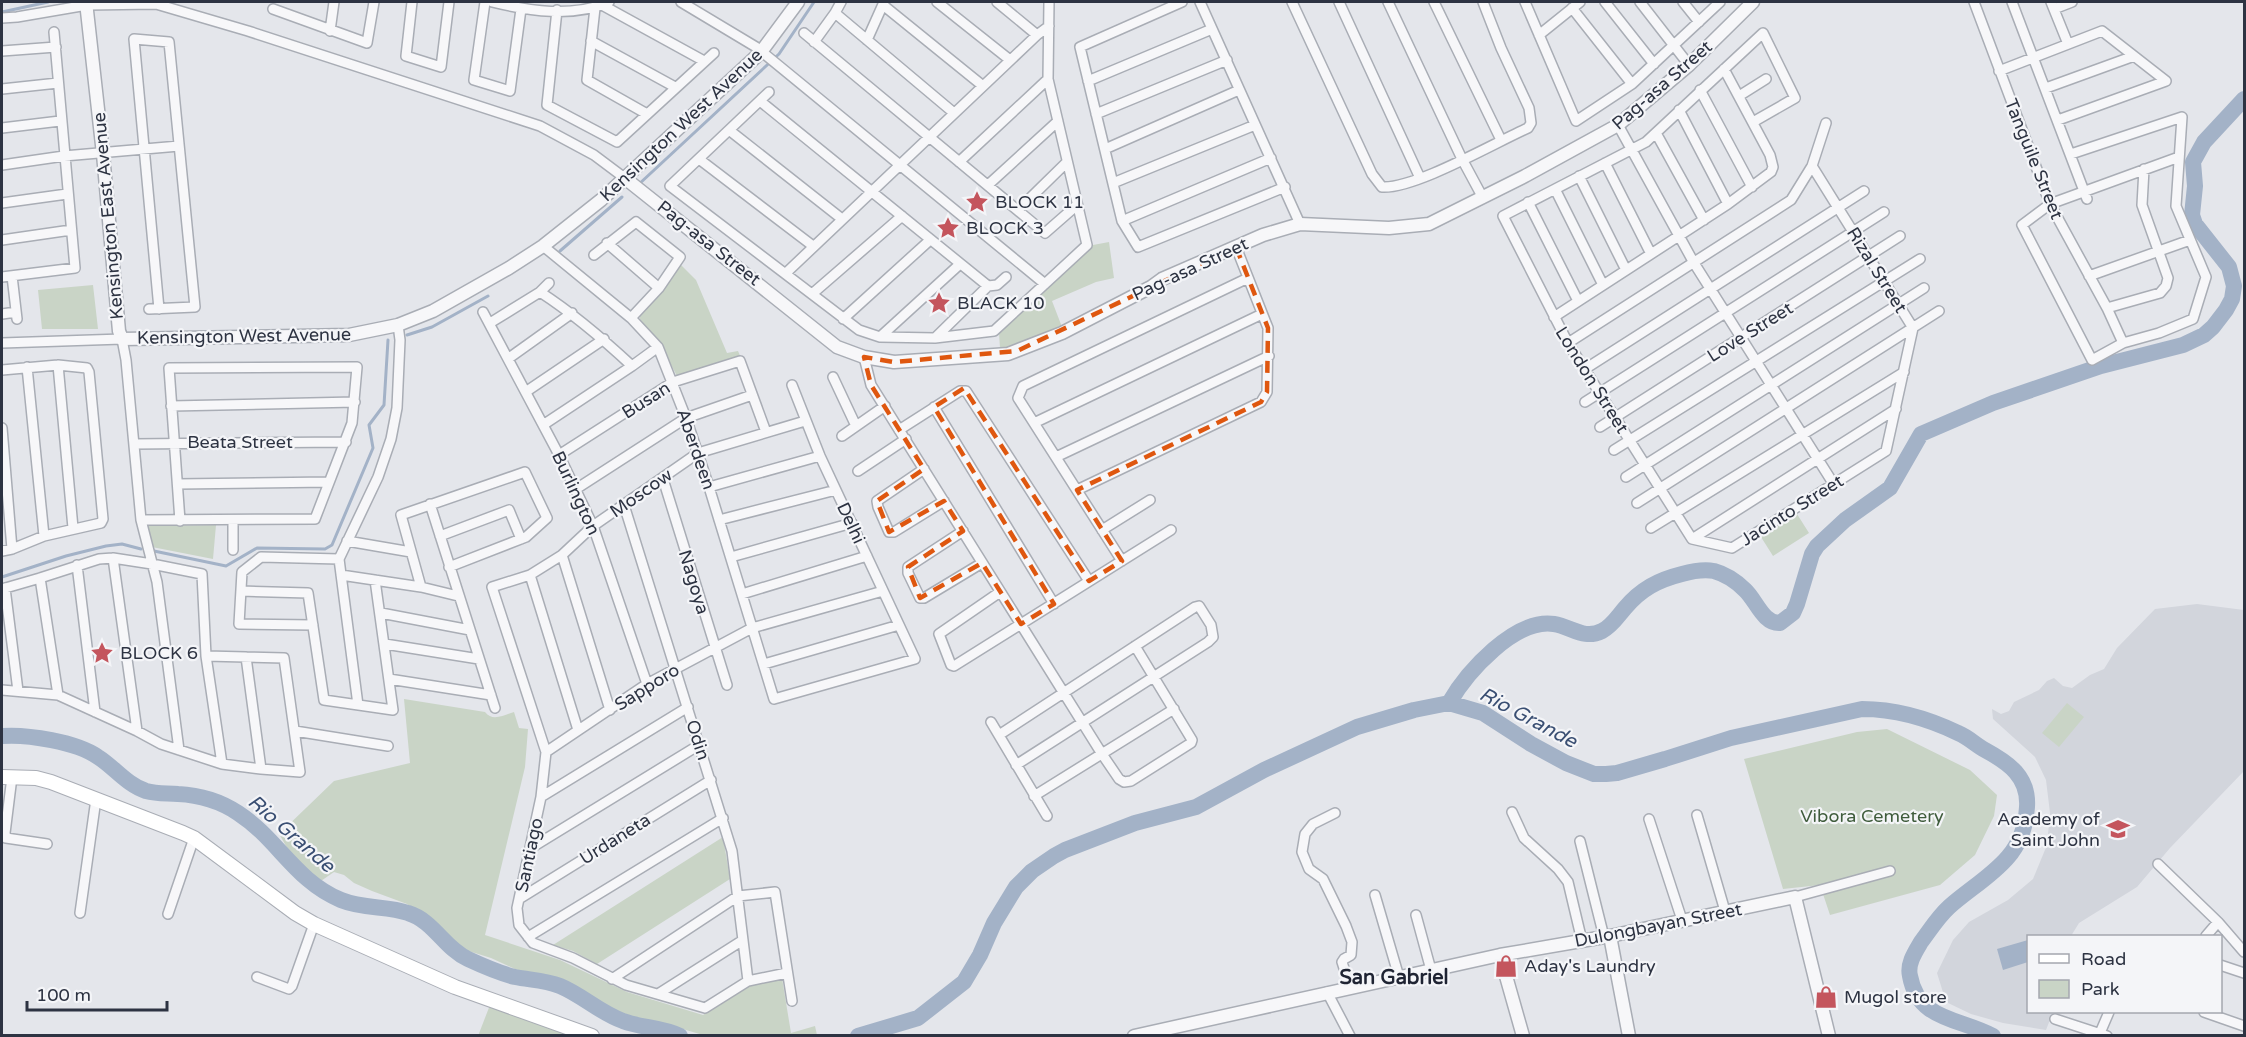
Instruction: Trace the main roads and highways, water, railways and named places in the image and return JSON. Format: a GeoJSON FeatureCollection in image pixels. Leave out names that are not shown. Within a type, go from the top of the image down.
{"type":"FeatureCollection","features":[{"type":"Feature","properties":{"kind":"main road"},"geometry":{"type":"LineString","coordinates":[[7,777],[36,778],[51,782],[195,838],[295,913],[314,924],[455,987],[592,1035]]}},
{"type":"Feature","properties":{"kind":"water"},"geometry":{"type":"Polygon","coordinates":[[[2027,940],[2027,962],[2003,970],[1997,949],[2027,940]]]}},
{"type":"Feature","properties":{"kind":"waterway"},"geometry":{"type":"LineString","coordinates":[[2,12],[48,2]]}},
{"type":"Feature","properties":{"kind":"waterway"},"geometry":{"type":"LineString","coordinates":[[638,185],[779,54],[814,2]]}},
{"type":"Feature","properties":{"kind":"waterway"},"geometry":{"type":"LineString","coordinates":[[1449,703],[1480,663],[1508,638],[1524,629],[1539,624],[1554,624],[1584,634],[1602,631],[1615,621],[1631,601],[1644,590],[1665,579],[1686,573],[1710,570],[1727,576],[1749,594],[1764,616],[1780,623],[1793,613],[1812,554],[1817,546],[1845,520],[1890,488],[1921,434],[1993,403],[2101,366],[2183,345],[2204,335],[2226,310],[2232,299],[2234,286],[2229,267],[2195,224],[2192,215],[2195,186],[2193,162],[2204,142],[2244,99]]}},
{"type":"Feature","properties":{"kind":"waterway"},"geometry":{"type":"LineString","coordinates":[[560,251],[622,197]]}},
{"type":"Feature","properties":{"kind":"waterway"},"geometry":{"type":"LineString","coordinates":[[407,335],[432,327],[488,296]]}},
{"type":"Feature","properties":{"kind":"waterway"},"geometry":{"type":"LineString","coordinates":[[154,551],[226,566],[257,548],[325,549],[332,545],[373,448],[369,425],[384,405],[388,340]]}},
{"type":"Feature","properties":{"kind":"waterway"},"geometry":{"type":"LineString","coordinates":[[2,577],[66,556],[106,546],[122,544],[141,549]]}},
{"type":"Feature","properties":{"kind":"waterway","name":"Rio Grande"},"geometry":{"type":"LineString","coordinates":[[858,1036],[918,1018],[964,982],[980,955],[994,923],[1016,887],[1032,871],[1054,856],[1135,823],[1196,807],[1264,770],[1357,727],[1414,710],[1449,703],[1483,713],[1531,744],[1566,763],[1594,774],[1617,773],[1731,738],[1862,709],[1911,716],[1935,723],[1965,737],[2002,760],[2021,779],[2027,796],[2022,834],[2008,857],[1941,915],[1914,954],[1909,972],[1915,991],[1931,1010],[1993,1036]]}},
{"type":"Feature","properties":{"kind":"waterway","name":"Rio Grande"},"geometry":{"type":"LineString","coordinates":[[2,736],[38,738],[78,747],[98,757],[133,785],[146,791],[194,796],[224,805],[252,823],[299,871],[325,892],[358,905],[408,913],[425,922],[452,948],[474,962],[509,975],[560,986],[615,1018],[680,1036]]}},
{"type":"Feature","properties":{"kind":"place","name":"BLOCK 11"},"geometry":{"type":"Point","coordinates":[977,202]}},
{"type":"Feature","properties":{"kind":"place","name":"BLOCK 3"},"geometry":{"type":"Point","coordinates":[948,228]}},
{"type":"Feature","properties":{"kind":"place","name":"BLACK 10"},"geometry":{"type":"Point","coordinates":[939,303]}},
{"type":"Feature","properties":{"kind":"place","name":"BLOCK 6"},"geometry":{"type":"Point","coordinates":[102,653]}},
{"type":"Feature","properties":{"kind":"place","name":"Academy of Saint John"},"geometry":{"type":"Point","coordinates":[2118,829]}},
{"type":"Feature","properties":{"kind":"place","name":"Aday's Laundry"},"geometry":{"type":"Point","coordinates":[1506,966]}},
{"type":"Feature","properties":{"kind":"place","name":"Mugol store"},"geometry":{"type":"Point","coordinates":[1826,997]}},
{"type":"Feature","properties":{"kind":"district","name":"San Gabriel"},"geometry":{"type":"Point","coordinates":[1394,978]}},
{"type":"Feature","properties":{"kind":"park label","name":"Vibora Cemetery"},"geometry":{"type":"Point","coordinates":[1872,816]}}]}
